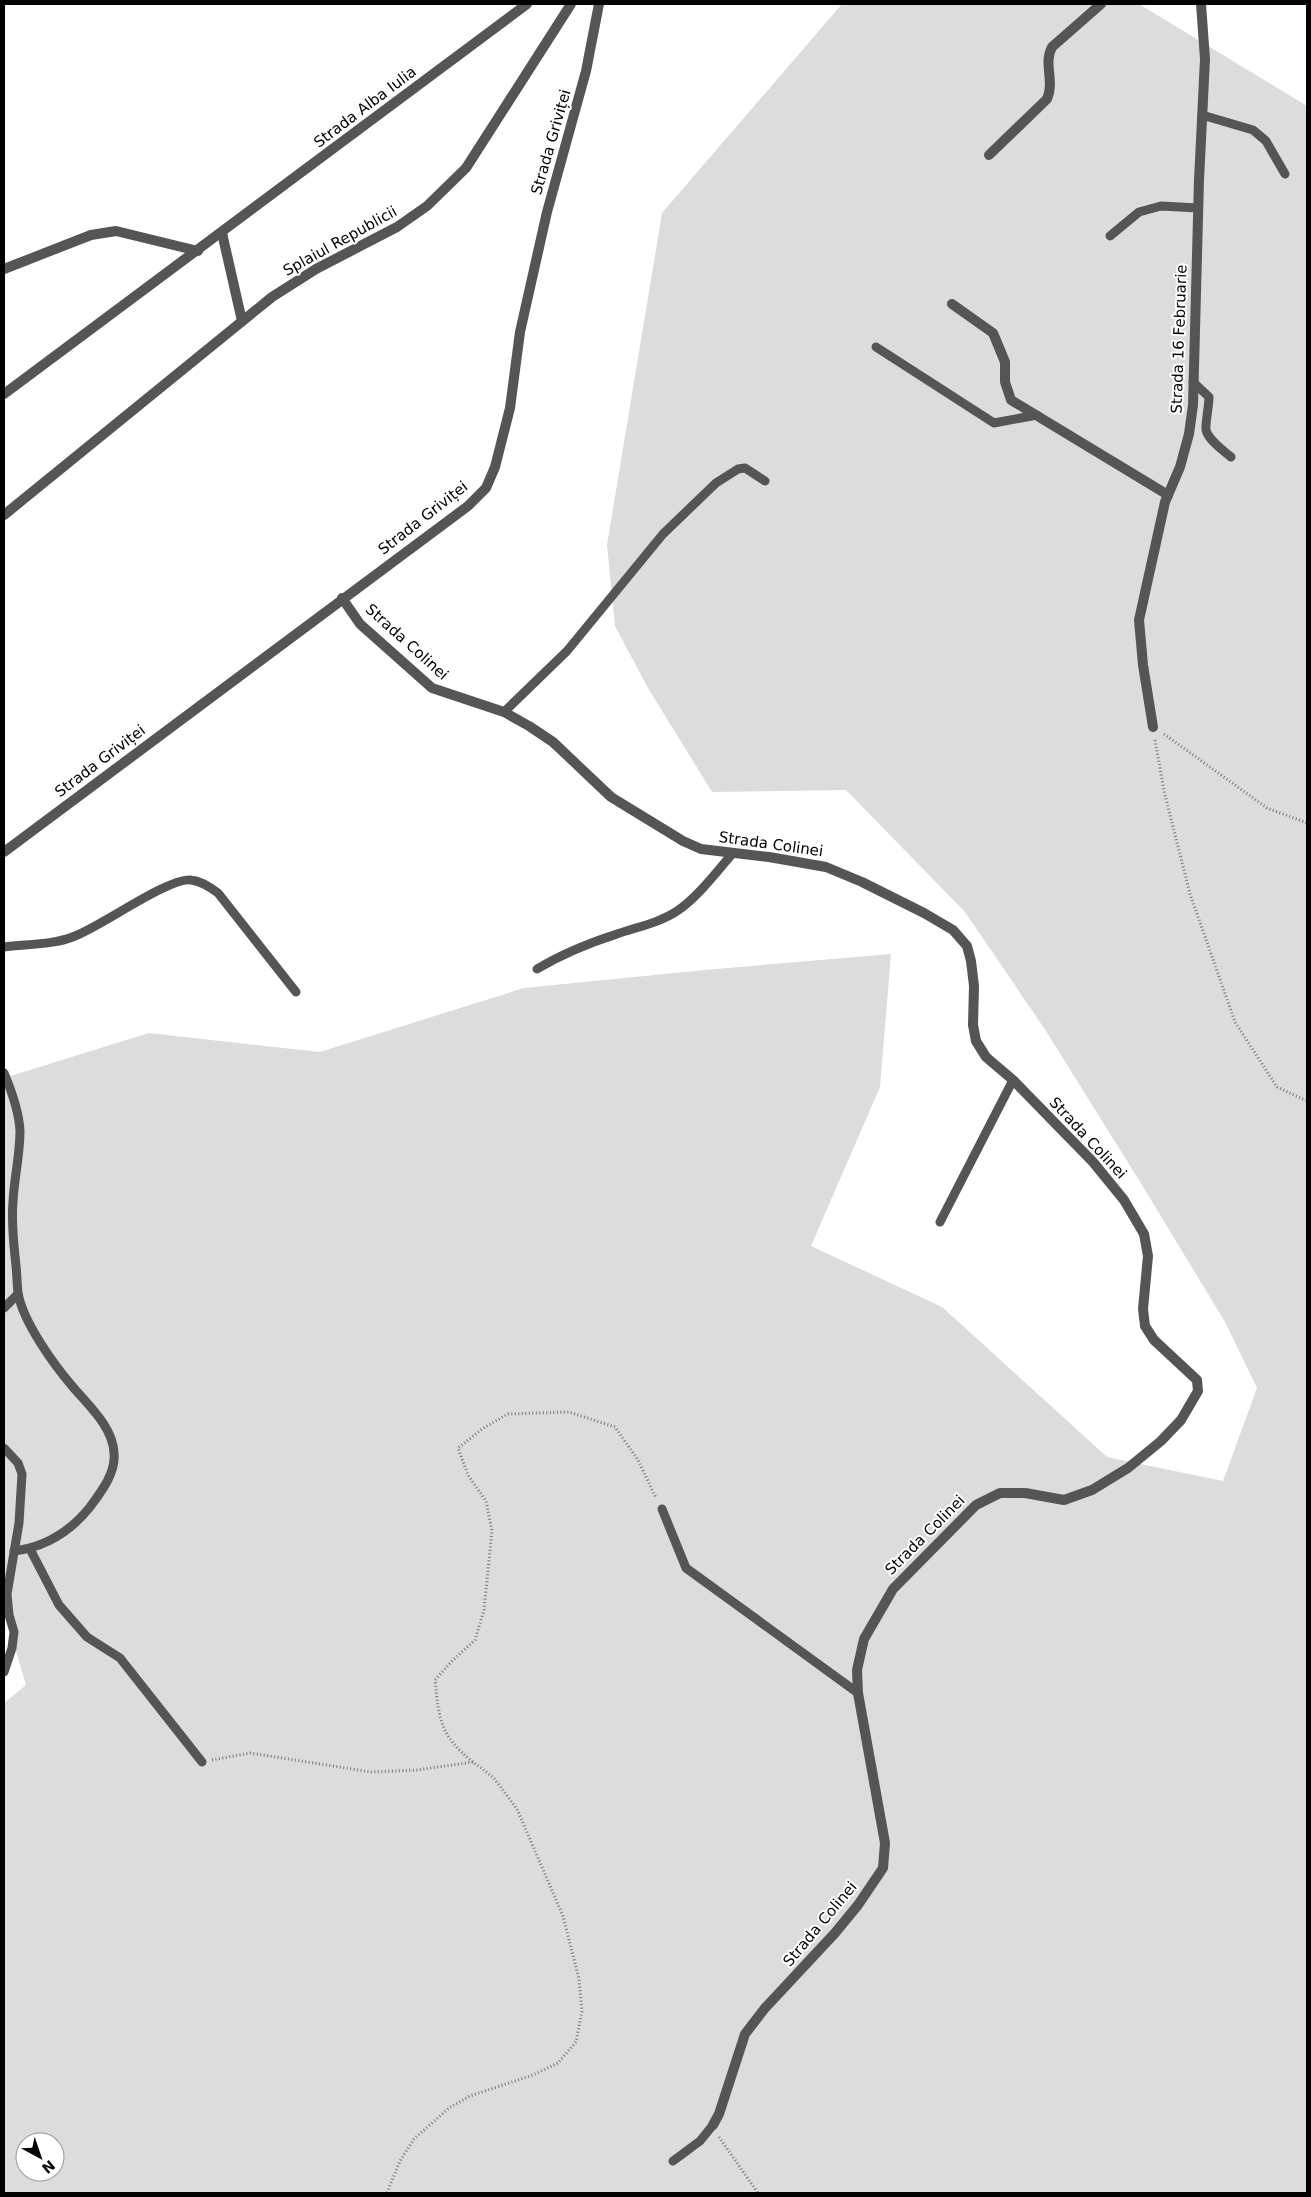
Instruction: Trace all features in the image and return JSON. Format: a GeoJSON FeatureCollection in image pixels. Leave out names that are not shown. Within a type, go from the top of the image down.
{"type":"FeatureCollection","features":[{"type":"Feature","properties":{"kind":"street","name":"Strada Alba Iulia"},"geometry":{"type":"LineString","coordinates":[[4,394],[527,4]]}},
{"type":"Feature","properties":{"kind":"street","name":"Splaiul Republicii"},"geometry":{"type":"LineString","coordinates":[[4,514],[272,298],[316,269],[397,227],[427,206],[466,168],[571,4]]}},
{"type":"Feature","properties":{"kind":"street","name":"Strada Griviței"},"geometry":{"type":"LineString","coordinates":[[4,852],[342,598],[468,506],[486,488],[491,479],[510,408],[520,332],[543,230],[586,71],[599,4]]}},
{"type":"Feature","properties":{"kind":"street"},"geometry":{"type":"LineString","coordinates":[[989,155],[1047,99],[1051,89],[1048,54],[1052,47],[1101,4]]}},
{"type":"Feature","properties":{"kind":"street","name":"Strada 16 Februarie"},"geometry":{"type":"LineString","coordinates":[[1153,727],[1143,665],[1140,620],[1154,547],[1168,495],[1180,467],[1189,434],[1194,405],[1198,208],[1205,59],[1201,4]]}},
{"type":"Feature","properties":{"kind":"street"},"geometry":{"type":"LineString","coordinates":[[4,269],[91,236],[116,231],[198,251]]}},
{"type":"Feature","properties":{"kind":"street"},"geometry":{"type":"LineString","coordinates":[[222,233],[242,321]]}},
{"type":"Feature","properties":{"kind":"street"},"geometry":{"type":"LineString","coordinates":[[952,304],[993,333],[1005,362],[1005,382],[1011,400],[1168,495]]}},
{"type":"Feature","properties":{"kind":"street","name":"Strada Colinei"},"geometry":{"type":"LineString","coordinates":[[342,598],[360,624],[432,688],[504,712],[530,726],[553,742],[611,797],[655,825],[700,850],[826,867],[862,882],[924,913],[953,930],[967,946],[971,961],[974,986],[973,1025],[976,1041],[986,1056],[1013,1080],[1093,1162],[1124,1200],[1144,1234],[1148,1256],[1142,1309],[1144,1326],[1154,1340],[1197,1380],[1198,1391],[1181,1420],[1161,1442],[1128,1468],[1092,1490],[1064,1500],[1025,1493],[1000,1493],[976,1505],[893,1588],[864,1639],[857,1670],[858,1693],[885,1843],[883,1868],[858,1905],[835,1933],[764,2008],[745,2034],[713,2125]]}},
{"type":"Feature","properties":{"kind":"lane"},"geometry":{"type":"LineString","coordinates":[[1202,115],[1253,130],[1266,142],[1284,174]]}},
{"type":"Feature","properties":{"kind":"lane"},"geometry":{"type":"LineString","coordinates":[[1110,236],[1139,212],[1161,206],[1198,208]]}},
{"type":"Feature","properties":{"kind":"lane"},"geometry":{"type":"LineString","coordinates":[[876,347],[994,423],[1037,415]]}},
{"type":"Feature","properties":{"kind":"lane"},"geometry":{"type":"LineString","coordinates":[[1193,382],[1208,397],[1209,410],[1206,429],[1210,438],[1232,457]]}},
{"type":"Feature","properties":{"kind":"lane"},"geometry":{"type":"LineString","coordinates":[[504,712],[567,650],[653,546],[716,483],[738,469],[745,468],[765,481]]}},
{"type":"Feature","properties":{"kind":"lane"},"geometry":{"type":"LineString","coordinates":[[537,969],[563,954],[652,923],[678,910],[733,853]]}},
{"type":"Feature","properties":{"kind":"lane"},"geometry":{"type":"LineString","coordinates":[[4,947],[74,937],[173,883],[190,879],[204,884],[218,893],[296,992]]}},
{"type":"Feature","properties":{"kind":"lane"},"geometry":{"type":"LineString","coordinates":[[4,1073],[15,1099],[20,1130],[13,1204],[13,1239],[18,1294],[30,1324],[47,1354],[99,1418],[109,1435],[114,1453],[112,1469],[102,1492],[73,1526],[59,1536],[30,1549],[14,1551]]}},
{"type":"Feature","properties":{"kind":"lane"},"geometry":{"type":"LineString","coordinates":[[940,1222],[1013,1080]]}},
{"type":"Feature","properties":{"kind":"lane"},"geometry":{"type":"LineString","coordinates":[[4,1308],[18,1294]]}},
{"type":"Feature","properties":{"kind":"lane"},"geometry":{"type":"LineString","coordinates":[[4,1448],[18,1463],[22,1474],[19,1523],[6,1594],[14,1632],[12,1648],[4,1672]]}},
{"type":"Feature","properties":{"kind":"lane"},"geometry":{"type":"LineString","coordinates":[[662,1509],[686,1568],[858,1693]]}},
{"type":"Feature","properties":{"kind":"lane"},"geometry":{"type":"LineString","coordinates":[[30,1549],[59,1605],[86,1637],[120,1658],[202,1762]]}},
{"type":"Feature","properties":{"kind":"lane"},"geometry":{"type":"LineString","coordinates":[[673,2161],[700,2141],[713,2125]]}},
{"type":"Feature","properties":{"kind":"path"},"geometry":{"type":"LineString","coordinates":[[1153,727],[1267,808],[1307,823]]}},
{"type":"Feature","properties":{"kind":"path"},"geometry":{"type":"LineString","coordinates":[[1153,727],[1164,791],[1190,894],[1235,1022],[1277,1087],[1307,1101]]}},
{"type":"Feature","properties":{"kind":"path"},"geometry":{"type":"LineString","coordinates":[[387,2193],[400,2161],[414,2139],[449,2108],[470,2096],[532,2075],[558,2063],[576,2042],[582,2011],[579,1979],[563,1916],[517,1809],[493,1777],[455,1748],[439,1718],[435,1680],[452,1661],[476,1640],[484,1610],[492,1531],[486,1501],[468,1474],[458,1448],[482,1429],[508,1414],[569,1412],[615,1426],[638,1460],[662,1509]]}},
{"type":"Feature","properties":{"kind":"path"},"geometry":{"type":"LineString","coordinates":[[202,1762],[250,1752],[371,1772],[417,1770],[472,1762]]}},
{"type":"Feature","properties":{"kind":"path"},"geometry":{"type":"LineString","coordinates":[[713,2125],[722,2143],[758,2193]]}},
{"type":"Feature","properties":{"kind":"shaded area"},"geometry":{"type":"Polygon","coordinates":[[[842,4],[1139,4],[1307,106],[1307,2193],[4,2193],[4,1703],[26,1685],[4,1611],[4,1078],[149,1033],[320,1052],[524,988],[891,954],[880,1087],[811,1246],[942,1307],[1107,1457],[1223,1481],[1257,1388],[1225,1322],[1046,1031],[965,912],[846,790],[712,792],[648,688],[615,626],[607,545],[662,213],[842,4]]]}}]}
